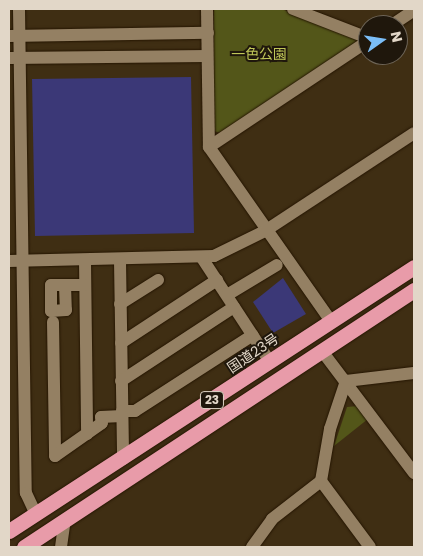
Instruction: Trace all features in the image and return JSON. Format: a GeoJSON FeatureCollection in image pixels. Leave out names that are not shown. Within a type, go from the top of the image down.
{"type":"FeatureCollection","features":[{"type":"Feature","properties":{"kind":"highway","name":"国道23号"},"geometry":{"type":"LineString","coordinates":[[9,531],[123,459],[414,267]]}},
{"type":"Feature","properties":{"kind":"highway","name":"23"},"geometry":{"type":"LineString","coordinates":[[24,547],[414,290]]}},
{"type":"Feature","properties":{"kind":"street"},"geometry":{"type":"LineString","coordinates":[[19,9],[14,36],[15,261],[26,493],[36,514]]}},
{"type":"Feature","properties":{"kind":"street"},"geometry":{"type":"LineString","coordinates":[[208,9],[209,147],[265,231],[331,321]]}},
{"type":"Feature","properties":{"kind":"street"},"geometry":{"type":"LineString","coordinates":[[293,9],[358,35]]}},
{"type":"Feature","properties":{"kind":"street"},"geometry":{"type":"LineString","coordinates":[[14,36],[208,33]]}},
{"type":"Feature","properties":{"kind":"street"},"geometry":{"type":"LineString","coordinates":[[209,147],[358,46]]}},
{"type":"Feature","properties":{"kind":"street"},"geometry":{"type":"LineString","coordinates":[[14,58],[207,56]]}},
{"type":"Feature","properties":{"kind":"street"},"geometry":{"type":"LineString","coordinates":[[15,261],[120,261],[202,258],[236,248],[414,133]]}},
{"type":"Feature","properties":{"kind":"street"},"geometry":{"type":"LineString","coordinates":[[202,258],[270,362]]}},
{"type":"Feature","properties":{"kind":"street"},"geometry":{"type":"LineString","coordinates":[[85,261],[86,434]]}},
{"type":"Feature","properties":{"kind":"street"},"geometry":{"type":"LineString","coordinates":[[120,261],[123,459]]}},
{"type":"Feature","properties":{"kind":"street"},"geometry":{"type":"LineString","coordinates":[[227,295],[277,265]]}},
{"type":"Feature","properties":{"kind":"street"},"geometry":{"type":"LineString","coordinates":[[120,304],[158,280]]}},
{"type":"Feature","properties":{"kind":"street"},"geometry":{"type":"LineString","coordinates":[[121,343],[217,280]]}},
{"type":"Feature","properties":{"kind":"street"},"geometry":{"type":"LineString","coordinates":[[65,285],[85,285]]}},
{"type":"Feature","properties":{"kind":"street"},"geometry":{"type":"LineString","coordinates":[[121,381],[234,307]]}},
{"type":"Feature","properties":{"kind":"street"},"geometry":{"type":"LineString","coordinates":[[53,322],[55,456],[102,423],[101,417],[135,411],[253,335]]}},
{"type":"Feature","properties":{"kind":"street"},"geometry":{"type":"LineString","coordinates":[[322,351],[414,473]]}},
{"type":"Feature","properties":{"kind":"street"},"geometry":{"type":"LineString","coordinates":[[346,381],[412,373]]}},
{"type":"Feature","properties":{"kind":"street"},"geometry":{"type":"LineString","coordinates":[[252,547],[272,519],[320,481],[330,429],[346,381]]}},
{"type":"Feature","properties":{"kind":"street"},"geometry":{"type":"LineString","coordinates":[[320,481],[370,547]]}},
{"type":"Feature","properties":{"kind":"street"},"geometry":{"type":"LineString","coordinates":[[61,547],[65,520]]}},
{"type":"Feature","properties":{"kind":"green space","name":"一色公園"},"geometry":{"type":"Polygon","coordinates":[[[214,9],[281,9],[356,37],[357,44],[222,133],[213,131],[214,9]]]}},
{"type":"Feature","properties":{"kind":"green space"},"geometry":{"type":"Polygon","coordinates":[[[358,406],[368,419],[334,446],[347,407],[358,406]]]}},
{"type":"Feature","properties":{"kind":"building"},"geometry":{"type":"Polygon","coordinates":[[[191,77],[194,233],[35,236],[32,79],[191,77]]]}},
{"type":"Feature","properties":{"kind":"building"},"geometry":{"type":"Polygon","coordinates":[[[283,278],[306,314],[273,333],[253,302],[283,278]]]}}]}
